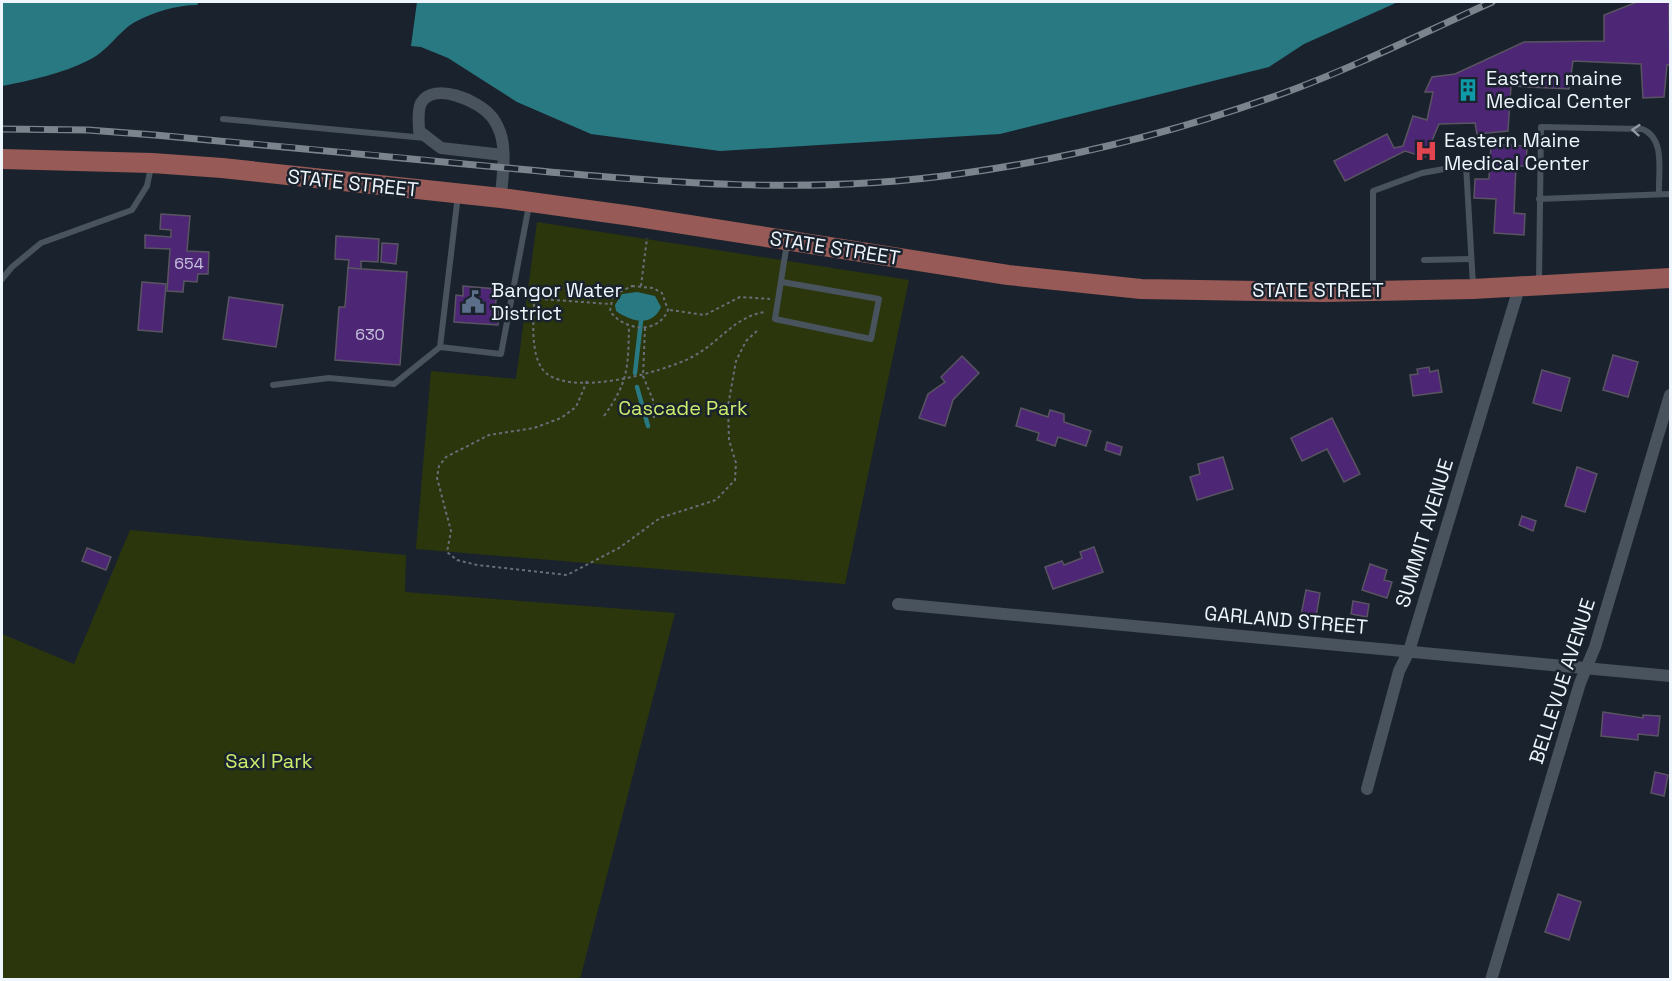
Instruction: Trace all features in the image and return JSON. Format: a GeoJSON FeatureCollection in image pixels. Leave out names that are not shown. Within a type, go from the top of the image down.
{"type":"FeatureCollection","features":[{"type":"Feature","properties":{"kind":"main road","name":"STATE STREET"},"geometry":{"type":"LineString","coordinates":[[2,159],[152,163],[222,168],[501,198],[1008,275],[1141,290],[1519,288],[1671,278]]}},
{"type":"Feature","properties":{"kind":"street"},"geometry":{"type":"LineString","coordinates":[[501,198],[502,155],[500,132],[491,115],[468,101],[439,92],[426,97],[420,105],[419,131],[425,138],[441,148],[502,155]]}},
{"type":"Feature","properties":{"kind":"street","name":"SUMMIT AVENUE"},"geometry":{"type":"LineString","coordinates":[[1367,789],[1399,671],[1409,651],[1519,288]]}},
{"type":"Feature","properties":{"kind":"street","name":"BELLEVUE AVENUE"},"geometry":{"type":"LineString","coordinates":[[1491,980],[1585,668],[1595,647],[1671,395]]}},
{"type":"Feature","properties":{"kind":"street","name":"GARLAND STREET"},"geometry":{"type":"LineString","coordinates":[[898,604],[1671,676]]}},
{"type":"Feature","properties":{"kind":"lane"},"geometry":{"type":"LineString","coordinates":[[223,119],[425,138]]}},
{"type":"Feature","properties":{"kind":"lane"},"geometry":{"type":"LineString","coordinates":[[1539,287],[1541,127],[1642,129],[1652,133],[1658,142],[1659,194]]}},
{"type":"Feature","properties":{"kind":"lane"},"geometry":{"type":"LineString","coordinates":[[2,279],[41,243],[132,210],[147,186],[152,163]]}},
{"type":"Feature","properties":{"kind":"lane"},"geometry":{"type":"LineString","coordinates":[[1373,290],[1373,191],[1422,173],[1466,165],[1473,289]]}},
{"type":"Feature","properties":{"kind":"lane"},"geometry":{"type":"LineString","coordinates":[[273,385],[329,378],[394,384],[440,347],[458,194]]}},
{"type":"Feature","properties":{"kind":"lane"},"geometry":{"type":"LineString","coordinates":[[1539,199],[1671,194]]}},
{"type":"Feature","properties":{"kind":"lane"},"geometry":{"type":"LineString","coordinates":[[440,347],[501,354],[530,202]]}},
{"type":"Feature","properties":{"kind":"lane"},"geometry":{"type":"LineString","coordinates":[[782,282],[879,299],[871,339],[775,319],[788,241]]}},
{"type":"Feature","properties":{"kind":"lane"},"geometry":{"type":"LineString","coordinates":[[1424,260],[1470,259]]}},
{"type":"Feature","properties":{"kind":"path"},"geometry":{"type":"LineString","coordinates":[[641,286],[647,238]]}},
{"type":"Feature","properties":{"kind":"path"},"geometry":{"type":"LineString","coordinates":[[641,286],[662,293],[668,310],[664,319],[644,327],[633,327],[616,319],[610,311],[610,304],[613,296],[621,289],[641,286]]}},
{"type":"Feature","properties":{"kind":"path"},"geometry":{"type":"LineString","coordinates":[[668,310],[705,315],[740,297],[779,300]]}},
{"type":"Feature","properties":{"kind":"path"},"geometry":{"type":"LineString","coordinates":[[527,298],[610,304]]}},
{"type":"Feature","properties":{"kind":"path"},"geometry":{"type":"LineString","coordinates":[[534,298],[534,340],[540,366],[550,377],[563,381],[643,376],[671,368],[695,356],[749,314],[777,310]]}},
{"type":"Feature","properties":{"kind":"path"},"geometry":{"type":"LineString","coordinates":[[604,416],[619,395],[626,378],[629,326]]}},
{"type":"Feature","properties":{"kind":"path"},"geometry":{"type":"LineString","coordinates":[[644,327],[643,376],[653,400],[654,418]]}},
{"type":"Feature","properties":{"kind":"path"},"geometry":{"type":"LineString","coordinates":[[587,381],[576,407],[561,418],[534,428],[489,435],[446,457],[439,466],[437,477],[451,531],[447,552],[457,560],[477,565],[567,575],[619,548],[660,518],[716,500],[735,480],[736,463],[729,440],[728,406],[736,361],[746,341],[758,330]]}},
{"type":"Feature","properties":{"kind":"green space","name":"Cascade Park"},"geometry":{"type":"Polygon","coordinates":[[[537,222],[909,280],[845,584],[416,549],[431,371],[516,379],[537,222]]]}},
{"type":"Feature","properties":{"kind":"green space","name":"Saxl Park"},"geometry":{"type":"Polygon","coordinates":[[[130,530],[406,555],[405,592],[675,613],[580,979],[2,979],[2,634],[74,664],[130,530]]]}},
{"type":"Feature","properties":{"kind":"water"},"geometry":{"type":"Polygon","coordinates":[[[2,2],[199,2],[197,5],[181,6],[142,18],[124,30],[102,52],[78,65],[46,76],[2,86],[2,2]]]}},
{"type":"Feature","properties":{"kind":"water"},"geometry":{"type":"Polygon","coordinates":[[[417,2],[1398,2],[1304,44],[1269,67],[1000,134],[720,151],[591,134],[517,102],[448,58],[421,47],[411,46],[417,2]]]}},
{"type":"Feature","properties":{"kind":"water"},"geometry":{"type":"Polygon","coordinates":[[[637,292],[655,296],[661,307],[652,318],[634,320],[616,311],[615,305],[622,294],[637,292]]]}},
{"type":"Feature","properties":{"kind":"building","name":"Eastern maine Medical Center"},"geometry":{"type":"Polygon","coordinates":[[[1637,2],[1669,2],[1670,65],[1667,65],[1664,97],[1643,98],[1641,64],[1573,61],[1569,89],[1511,86],[1508,131],[1477,134],[1475,123],[1439,124],[1425,157],[1405,151],[1345,181],[1334,161],[1387,134],[1394,148],[1403,146],[1413,116],[1427,120],[1433,92],[1425,92],[1432,77],[1455,74],[1524,42],[1604,41],[1604,15],[1637,2]]]}},
{"type":"Feature","properties":{"kind":"building"},"geometry":{"type":"Polygon","coordinates":[[[1491,144],[1527,146],[1526,166],[1516,166],[1514,213],[1525,214],[1524,235],[1494,233],[1496,199],[1474,198],[1475,179],[1489,179],[1491,144]]]}},
{"type":"Feature","properties":{"kind":"building"},"geometry":{"type":"Polygon","coordinates":[[[161,214],[190,216],[187,251],[209,252],[208,274],[198,274],[197,282],[184,281],[183,292],[167,291],[170,249],[145,248],[145,235],[171,237],[171,230],[160,229],[161,214]]]}},
{"type":"Feature","properties":{"kind":"building"},"geometry":{"type":"Polygon","coordinates":[[[336,236],[379,239],[378,262],[361,261],[361,269],[348,268],[349,260],[335,259],[336,236]]]}},
{"type":"Feature","properties":{"kind":"building"},"geometry":{"type":"Polygon","coordinates":[[[382,243],[398,244],[396,264],[381,262],[382,243]]]}},
{"type":"Feature","properties":{"kind":"building"},"geometry":{"type":"Polygon","coordinates":[[[348,268],[407,272],[400,365],[335,360],[339,307],[345,307],[348,268]]]}},
{"type":"Feature","properties":{"kind":"building"},"geometry":{"type":"Polygon","coordinates":[[[142,282],[166,284],[162,332],[138,330],[142,282]]]}},
{"type":"Feature","properties":{"kind":"building"},"geometry":{"type":"Polygon","coordinates":[[[463,286],[497,289],[495,311],[499,311],[498,325],[454,322],[456,295],[463,296],[463,286]]]}},
{"type":"Feature","properties":{"kind":"building"},"geometry":{"type":"Polygon","coordinates":[[[229,297],[283,305],[276,347],[223,339],[229,297]]]}},
{"type":"Feature","properties":{"kind":"building"},"geometry":{"type":"Polygon","coordinates":[[[1613,355],[1638,362],[1628,397],[1603,390],[1613,355]]]}},
{"type":"Feature","properties":{"kind":"building"},"geometry":{"type":"Polygon","coordinates":[[[962,356],[979,373],[953,400],[945,426],[919,418],[928,394],[945,382],[941,377],[962,356]]]}},
{"type":"Feature","properties":{"kind":"building"},"geometry":{"type":"Polygon","coordinates":[[[1429,367],[1430,372],[1438,370],[1442,392],[1413,396],[1410,375],[1418,374],[1417,369],[1429,367]]]}},
{"type":"Feature","properties":{"kind":"building"},"geometry":{"type":"Polygon","coordinates":[[[1542,370],[1570,378],[1561,411],[1533,403],[1542,370]]]}},
{"type":"Feature","properties":{"kind":"building"},"geometry":{"type":"Polygon","coordinates":[[[1021,408],[1048,417],[1050,410],[1064,414],[1064,422],[1091,431],[1086,446],[1058,437],[1055,446],[1037,440],[1039,433],[1016,426],[1021,408]]]}},
{"type":"Feature","properties":{"kind":"building"},"geometry":{"type":"Polygon","coordinates":[[[1332,418],[1360,474],[1344,482],[1327,449],[1302,461],[1291,438],[1332,418]]]}},
{"type":"Feature","properties":{"kind":"building"},"geometry":{"type":"Polygon","coordinates":[[[1107,442],[1122,447],[1120,455],[1105,450],[1107,442]]]}},
{"type":"Feature","properties":{"kind":"building"},"geometry":{"type":"Polygon","coordinates":[[[1223,457],[1233,489],[1197,500],[1190,477],[1200,474],[1198,464],[1223,457]]]}},
{"type":"Feature","properties":{"kind":"building"},"geometry":{"type":"Polygon","coordinates":[[[1577,467],[1597,474],[1585,512],[1565,506],[1577,467]]]}},
{"type":"Feature","properties":{"kind":"building"},"geometry":{"type":"Polygon","coordinates":[[[1522,516],[1536,521],[1533,531],[1519,525],[1522,516]]]}},
{"type":"Feature","properties":{"kind":"building"},"geometry":{"type":"Polygon","coordinates":[[[1094,547],[1103,572],[1053,589],[1045,567],[1062,561],[1064,565],[1082,558],[1080,552],[1094,547]]]}},
{"type":"Feature","properties":{"kind":"building"},"geometry":{"type":"Polygon","coordinates":[[[87,548],[111,557],[106,570],[82,561],[87,548]]]}},
{"type":"Feature","properties":{"kind":"building"},"geometry":{"type":"Polygon","coordinates":[[[1370,564],[1387,570],[1384,580],[1392,582],[1387,598],[1362,590],[1370,564]]]}},
{"type":"Feature","properties":{"kind":"building"},"geometry":{"type":"Polygon","coordinates":[[[1306,590],[1320,593],[1316,617],[1301,615],[1306,590]]]}},
{"type":"Feature","properties":{"kind":"building"},"geometry":{"type":"Polygon","coordinates":[[[1353,601],[1369,604],[1367,617],[1351,614],[1353,601]]]}},
{"type":"Feature","properties":{"kind":"building"},"geometry":{"type":"Polygon","coordinates":[[[1603,712],[1643,718],[1643,715],[1660,716],[1658,736],[1638,734],[1638,740],[1601,736],[1603,712]]]}},
{"type":"Feature","properties":{"kind":"building"},"geometry":{"type":"Polygon","coordinates":[[[1655,772],[1668,775],[1664,796],[1651,793],[1655,772]]]}},
{"type":"Feature","properties":{"kind":"building"},"geometry":{"type":"Polygon","coordinates":[[[1558,894],[1581,902],[1569,940],[1545,932],[1558,894]]]}},
{"type":"Feature","properties":{"kind":"waterway"},"geometry":{"type":"LineString","coordinates":[[635,373],[641,321]]}},
{"type":"Feature","properties":{"kind":"waterway"},"geometry":{"type":"LineString","coordinates":[[637,387],[648,426]]}},
{"type":"Feature","properties":{"kind":"railway"},"geometry":{"type":"LineString","coordinates":[[2,129],[88,130],[155,135],[628,179],[738,185],[848,184],[903,180],[1000,168],[1082,152],[1204,120],[1337,72],[1492,2]]}},
{"type":"Feature","properties":{"kind":"place","name":"Eastern maine Medical Center"},"geometry":{"type":"Point","coordinates":[1468,90]}},
{"type":"Feature","properties":{"kind":"place","name":"Eastern Maine Medical Center"},"geometry":{"type":"Point","coordinates":[1426,151]}},
{"type":"Feature","properties":{"kind":"place","name":"Bangor Water District"},"geometry":{"type":"Point","coordinates":[473,302]}}]}
